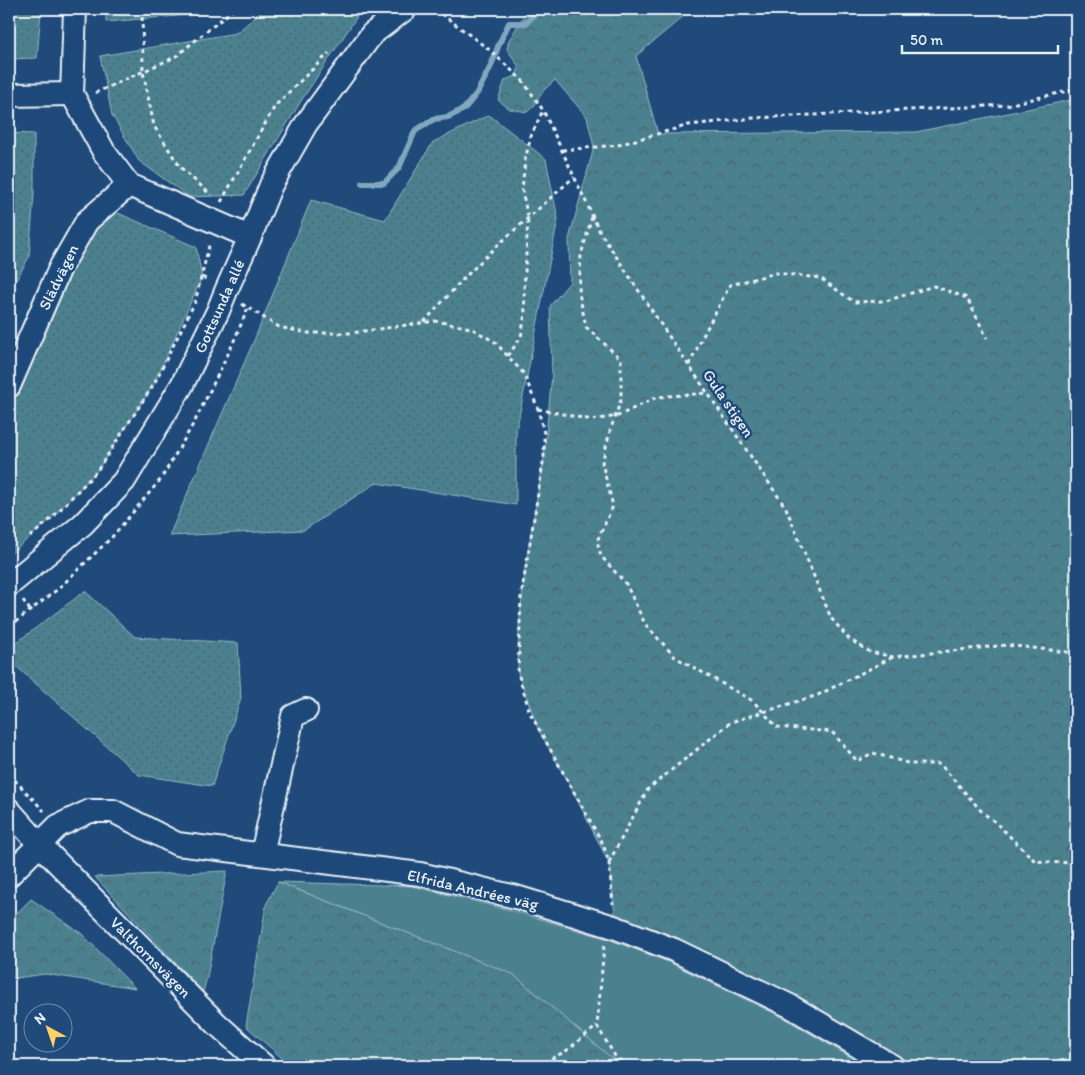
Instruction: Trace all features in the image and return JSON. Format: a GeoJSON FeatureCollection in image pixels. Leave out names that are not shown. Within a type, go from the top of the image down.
{"type":"FeatureCollection","features":[{"type":"Feature","properties":{"kind":"street"},"geometry":{"type":"LineString","coordinates":[[75,9],[72,94],[104,152],[129,185],[218,211],[250,237]]}},
{"type":"Feature","properties":{"kind":"street","name":"Gottsunda allé"},"geometry":{"type":"LineString","coordinates":[[16,592],[124,481],[182,385],[218,311],[271,185],[306,124],[372,34],[405,9]]}},
{"type":"Feature","properties":{"kind":"street"},"geometry":{"type":"LineString","coordinates":[[9,96],[72,94]]}},
{"type":"Feature","properties":{"kind":"street","name":"Slädvägen"},"geometry":{"type":"LineString","coordinates":[[9,386],[60,268],[87,221],[129,185]]}},
{"type":"Feature","properties":{"kind":"street"},"geometry":{"type":"LineString","coordinates":[[262,854],[293,716],[306,710]]}},
{"type":"Feature","properties":{"kind":"street","name":"Valthornsvägen"},"geometry":{"type":"LineString","coordinates":[[9,810],[40,845],[217,1024],[264,1066]]}},
{"type":"Feature","properties":{"kind":"street","name":"Elfrida Andrées väg"},"geometry":{"type":"LineString","coordinates":[[40,845],[58,826],[90,811],[113,811],[177,844],[420,874],[516,898],[614,927],[674,950],[790,1006],[892,1066]]}},
{"type":"Feature","properties":{"kind":"street"},"geometry":{"type":"LineString","coordinates":[[9,875],[40,845]]}},
{"type":"Feature","properties":{"kind":"path"},"geometry":{"type":"LineString","coordinates":[[142,9],[143,72],[154,126],[180,168],[211,195],[218,211]]}},
{"type":"Feature","properties":{"kind":"path"},"geometry":{"type":"LineString","coordinates":[[72,94],[93,94],[175,57],[234,9]]}},
{"type":"Feature","properties":{"kind":"path","name":"Gula stigen"},"geometry":{"type":"LineString","coordinates":[[435,9],[491,51],[523,81],[543,110],[600,232],[786,508],[831,618],[849,640],[870,652],[893,657],[1007,645],[1076,653]]}},
{"type":"Feature","properties":{"kind":"path"},"geometry":{"type":"LineString","coordinates":[[30,537],[51,519],[97,471],[154,384],[195,302],[218,211],[275,106],[330,52]]}},
{"type":"Feature","properties":{"kind":"path"},"geometry":{"type":"LineString","coordinates":[[562,150],[618,146],[689,126],[754,118],[1007,105],[1076,89]]}},
{"type":"Feature","properties":{"kind":"path"},"geometry":{"type":"LineString","coordinates":[[508,356],[521,337],[525,314],[524,291],[528,218],[522,190],[525,160],[531,136],[543,110]]}},
{"type":"Feature","properties":{"kind":"path"},"geometry":{"type":"LineString","coordinates":[[424,323],[466,276],[574,177]]}},
{"type":"Feature","properties":{"kind":"path"},"geometry":{"type":"LineString","coordinates":[[593,216],[581,255],[580,293],[586,327],[621,359],[622,400],[610,431],[602,463],[613,506],[597,541],[601,556],[626,584],[645,624],[675,657],[753,702],[777,726],[832,732],[857,761],[873,753],[911,764],[940,764],[983,813],[994,821],[1035,861],[1061,864],[1076,861]]}},
{"type":"Feature","properties":{"kind":"path"},"geometry":{"type":"LineString","coordinates":[[689,366],[704,332],[730,285],[776,274],[820,278],[854,302],[886,301],[934,286],[967,298],[987,338]]}},
{"type":"Feature","properties":{"kind":"path"},"geometry":{"type":"LineString","coordinates":[[226,290],[248,308],[279,327],[307,333],[351,333],[435,321],[471,328],[495,342],[524,374],[538,409],[544,433],[544,457],[521,597],[518,673],[530,713],[603,844],[609,863],[614,906]]}},
{"type":"Feature","properties":{"kind":"path"},"geometry":{"type":"LineString","coordinates":[[538,409],[592,420],[618,416],[657,397],[707,393]]}},
{"type":"Feature","properties":{"kind":"path"},"geometry":{"type":"LineString","coordinates":[[16,592],[30,610]]}},
{"type":"Feature","properties":{"kind":"path"},"geometry":{"type":"LineString","coordinates":[[609,863],[648,788],[731,722],[818,695],[893,657]]}},
{"type":"Feature","properties":{"kind":"path"},"geometry":{"type":"LineString","coordinates":[[9,774],[58,826]]}},
{"type":"Feature","properties":{"kind":"path"},"geometry":{"type":"LineString","coordinates":[[604,946],[597,1026],[615,1056],[626,1066]]}},
{"type":"Feature","properties":{"kind":"path"},"geometry":{"type":"LineString","coordinates":[[538,1066],[566,1051],[597,1026]]}},
{"type":"Feature","properties":{"kind":"green space"},"geometry":{"type":"Polygon","coordinates":[[[9,9],[41,9],[37,58],[9,59],[9,9]]]}},
{"type":"Feature","properties":{"kind":"green space"},"geometry":{"type":"Polygon","coordinates":[[[106,9],[207,9],[201,14],[106,22],[106,9]]]}},
{"type":"Feature","properties":{"kind":"green space"},"geometry":{"type":"Polygon","coordinates":[[[265,9],[362,9],[301,101],[244,195],[189,197],[139,161],[112,115],[100,56],[236,33],[265,9]]]}},
{"type":"Feature","properties":{"kind":"green space"},"geometry":{"type":"Polygon","coordinates":[[[528,9],[692,9],[636,56],[658,134],[916,132],[1076,99],[1076,1066],[915,1066],[803,999],[686,943],[615,915],[609,863],[566,778],[538,729],[518,673],[519,627],[525,569],[544,457],[552,374],[550,306],[570,282],[569,239],[594,147],[587,117],[555,80],[544,90],[534,106],[527,112],[510,109],[498,100],[505,80],[516,76],[519,67],[507,49],[509,40],[528,9]]]}},
{"type":"Feature","properties":{"kind":"green space"},"geometry":{"type":"Polygon","coordinates":[[[489,115],[546,159],[558,219],[516,432],[516,505],[376,483],[304,530],[169,536],[255,338],[311,200],[385,220],[433,142],[489,115]]]}},
{"type":"Feature","properties":{"kind":"green space"},"geometry":{"type":"Polygon","coordinates":[[[9,133],[34,134],[34,194],[29,257],[9,293],[9,133]]]}},
{"type":"Feature","properties":{"kind":"green space"},"geometry":{"type":"Polygon","coordinates":[[[111,210],[196,247],[202,277],[154,384],[97,471],[51,519],[9,555],[9,386],[60,268],[111,210]]]}},
{"type":"Feature","properties":{"kind":"green space"},"geometry":{"type":"Polygon","coordinates":[[[85,591],[135,637],[238,643],[241,698],[212,786],[139,775],[9,660],[9,648],[85,591]]]}},
{"type":"Feature","properties":{"kind":"green space"},"geometry":{"type":"Polygon","coordinates":[[[227,871],[203,992],[95,877],[227,871]]]}},
{"type":"Feature","properties":{"kind":"green space"},"geometry":{"type":"Polygon","coordinates":[[[278,882],[513,974],[621,1066],[291,1066],[246,1026],[266,905],[278,882]]]}},
{"type":"Feature","properties":{"kind":"green space"},"geometry":{"type":"Polygon","coordinates":[[[278,882],[412,886],[509,910],[608,939],[668,962],[784,1018],[865,1066],[621,1066],[513,974],[278,882]]]}},
{"type":"Feature","properties":{"kind":"green space"},"geometry":{"type":"Polygon","coordinates":[[[31,899],[82,934],[135,988],[45,974],[9,979],[9,921],[31,899]]]}},
{"type":"Feature","properties":{"kind":"waterway"},"geometry":{"type":"LineString","coordinates":[[362,183],[384,183],[399,168],[415,131],[434,119],[448,117],[464,109],[477,93],[491,66],[509,23],[526,23],[536,13],[537,9]]}}]}
